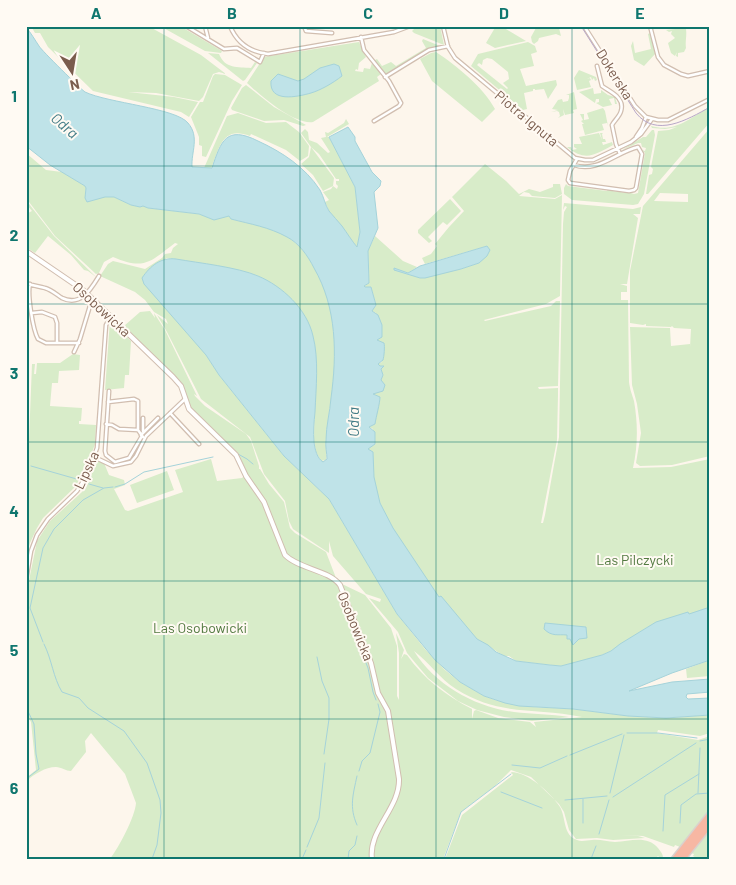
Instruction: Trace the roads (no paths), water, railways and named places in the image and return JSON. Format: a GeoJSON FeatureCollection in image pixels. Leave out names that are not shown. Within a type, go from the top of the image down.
{"type":"FeatureCollection","features":[{"type":"Feature","properties":{"kind":"highway"},"geometry":{"type":"LineString","coordinates":[[675,859],[710,815]]}},
{"type":"Feature","properties":{"kind":"highway"},"geometry":{"type":"LineString","coordinates":[[682,859],[710,824]]}},
{"type":"Feature","properties":{"kind":"street"},"geometry":{"type":"LineString","coordinates":[[186,26],[224,49],[237,48],[260,62],[264,53]]}},
{"type":"Feature","properties":{"kind":"street"},"geometry":{"type":"LineString","coordinates":[[205,26],[208,38]]}},
{"type":"Feature","properties":{"kind":"street"},"geometry":{"type":"LineString","coordinates":[[230,26],[236,37],[244,45],[252,50],[264,53],[399,31],[410,26]]}},
{"type":"Feature","properties":{"kind":"street"},"geometry":{"type":"LineString","coordinates":[[304,26],[309,32],[332,33]]}},
{"type":"Feature","properties":{"kind":"street"},"geometry":{"type":"LineString","coordinates":[[346,26],[351,26]]}},
{"type":"Feature","properties":{"kind":"street","name":"Piotra Ignuta"},"geometry":{"type":"LineString","coordinates":[[443,26],[448,46],[453,56],[459,62],[577,159]]}},
{"type":"Feature","properties":{"kind":"street","name":"Dokerska"},"geometry":{"type":"LineString","coordinates":[[584,26],[635,106],[649,118]]}},
{"type":"Feature","properties":{"kind":"street"},"geometry":{"type":"LineString","coordinates":[[650,26],[658,57],[664,65],[688,76],[710,71]]}},
{"type":"Feature","properties":{"kind":"street"},"geometry":{"type":"LineString","coordinates":[[199,34],[206,32]]}},
{"type":"Feature","properties":{"kind":"street"},"geometry":{"type":"LineString","coordinates":[[361,38],[364,50],[385,77],[401,103],[374,120]]}},
{"type":"Feature","properties":{"kind":"street"},"geometry":{"type":"LineString","coordinates":[[385,77],[428,50],[448,46]]}},
{"type":"Feature","properties":{"kind":"street","name":"Dokerska"},"geometry":{"type":"LineString","coordinates":[[597,66],[602,86],[617,96],[622,107],[621,112],[612,125],[617,148]]}},
{"type":"Feature","properties":{"kind":"street"},"geometry":{"type":"LineString","coordinates":[[649,118],[663,120],[673,118],[710,99]]}},
{"type":"Feature","properties":{"kind":"street"},"geometry":{"type":"LineString","coordinates":[[574,165],[593,166],[637,146],[642,154],[637,186],[634,190],[570,184],[568,174],[577,159],[593,160],[641,134],[649,118]]}},
{"type":"Feature","properties":{"kind":"street"},"geometry":{"type":"LineString","coordinates":[[635,138],[649,118]]}},
{"type":"Feature","properties":{"kind":"street"},"geometry":{"type":"LineString","coordinates":[[617,148],[620,154]]}},
{"type":"Feature","properties":{"kind":"street","name":"Osobowicka"},"geometry":{"type":"LineString","coordinates":[[26,251],[66,277],[92,298],[176,381],[182,388],[189,409],[236,455],[246,476],[264,502],[285,555],[292,561],[335,580],[341,588],[371,663],[378,692],[388,711],[399,778],[398,790],[386,818],[372,842],[372,859]]}},
{"type":"Feature","properties":{"kind":"street"},"geometry":{"type":"LineString","coordinates":[[79,343],[43,342],[38,339],[28,284],[46,288],[67,300],[87,294],[98,276]]}},
{"type":"Feature","properties":{"kind":"street"},"geometry":{"type":"LineString","coordinates":[[74,352],[79,343],[92,298]]}},
{"type":"Feature","properties":{"kind":"street"},"geometry":{"type":"LineString","coordinates":[[32,313],[42,312],[56,318],[57,342]]}},
{"type":"Feature","properties":{"kind":"street","name":"Lipska"},"geometry":{"type":"LineString","coordinates":[[26,580],[31,551],[37,535],[48,519],[77,491],[94,457],[98,442],[106,323],[111,316]]}},
{"type":"Feature","properties":{"kind":"street"},"geometry":{"type":"LineString","coordinates":[[109,391],[105,453],[114,462],[132,456],[143,435],[158,418]]}},
{"type":"Feature","properties":{"kind":"street"},"geometry":{"type":"LineString","coordinates":[[143,435],[185,399]]}},
{"type":"Feature","properties":{"kind":"street"},"geometry":{"type":"LineString","coordinates":[[108,402],[138,401],[138,430]]}},
{"type":"Feature","properties":{"kind":"street"},"geometry":{"type":"LineString","coordinates":[[170,412],[199,444]]}},
{"type":"Feature","properties":{"kind":"street"},"geometry":{"type":"LineString","coordinates":[[94,457],[113,466],[129,463],[136,456],[143,435],[144,418]]}},
{"type":"Feature","properties":{"kind":"street"},"geometry":{"type":"LineString","coordinates":[[106,424],[112,425],[119,430],[138,430],[143,435]]}},
{"type":"Feature","properties":{"kind":"water","name":"Odra"},"geometry":{"type":"Polygon","coordinates":[[[26,27],[41,49],[85,92],[170,113],[188,123],[194,134],[192,167],[212,168],[222,143],[232,135],[247,136],[284,155],[300,167],[314,182],[329,211],[357,247],[360,232],[355,187],[329,137],[348,127],[372,172],[381,181],[380,186],[374,192],[378,228],[368,251],[369,283],[364,286],[371,287],[376,305],[372,311],[378,315],[382,325],[382,337],[377,340],[384,343],[384,354],[383,360],[378,364],[384,366],[381,369],[383,375],[381,380],[385,385],[383,391],[373,394],[380,397],[380,400],[375,424],[369,427],[375,432],[375,444],[368,449],[373,452],[374,477],[380,503],[393,528],[439,597],[441,596],[477,639],[496,652],[516,661],[561,666],[602,655],[656,622],[710,607],[710,660],[629,691],[672,682],[710,679],[710,692],[687,694],[686,697],[688,699],[710,698],[710,715],[666,718],[519,706],[484,696],[460,682],[435,660],[397,614],[329,499],[284,456],[219,375],[206,355],[144,284],[142,278],[156,263],[165,259],[176,259],[229,268],[258,276],[276,286],[292,300],[310,326],[315,345],[317,374],[314,438],[315,448],[323,462],[327,459],[326,435],[333,381],[333,332],[331,315],[322,283],[309,259],[299,246],[287,237],[266,228],[231,219],[229,216],[214,220],[199,214],[131,205],[114,197],[105,197],[87,202],[85,186],[50,165],[26,146],[26,27]]]}},
{"type":"Feature","properties":{"kind":"water"},"geometry":{"type":"Polygon","coordinates":[[[334,64],[339,66],[342,76],[315,92],[292,97],[279,96],[274,93],[271,81],[278,74],[298,81],[320,68],[334,64]]]}},
{"type":"Feature","properties":{"kind":"water"},"geometry":{"type":"Polygon","coordinates":[[[487,246],[490,250],[487,256],[479,263],[461,269],[425,278],[394,270],[394,268],[408,273],[420,266],[487,246]]]}},
{"type":"Feature","properties":{"kind":"water"},"geometry":{"type":"Polygon","coordinates":[[[545,623],[586,627],[587,638],[579,639],[573,645],[570,639],[567,639],[567,635],[555,635],[547,632],[544,629],[545,623]]]}},
{"type":"Feature","properties":{"kind":"waterway"},"geometry":{"type":"LineString","coordinates":[[238,454],[253,464]]}},
{"type":"Feature","properties":{"kind":"waterway"},"geometry":{"type":"LineString","coordinates":[[115,487],[125,484],[144,472],[213,457]]}},
{"type":"Feature","properties":{"kind":"waterway"},"geometry":{"type":"LineString","coordinates":[[31,466],[80,480]]}},
{"type":"Feature","properties":{"kind":"waterway"},"geometry":{"type":"LineString","coordinates":[[89,484],[103,488]]}},
{"type":"Feature","properties":{"kind":"waterway"},"geometry":{"type":"LineString","coordinates":[[43,642],[30,608],[43,548],[54,529],[83,500],[104,488],[113,487]]}},
{"type":"Feature","properties":{"kind":"waterway"},"geometry":{"type":"LineString","coordinates":[[356,638],[368,668],[376,700]]}},
{"type":"Feature","properties":{"kind":"waterway"},"geometry":{"type":"LineString","coordinates":[[44,644],[62,692],[79,698],[88,708],[124,731],[147,763],[160,800],[161,813],[157,845],[152,859]]}},
{"type":"Feature","properties":{"kind":"waterway"},"geometry":{"type":"LineString","coordinates":[[317,657],[322,681],[329,698],[329,719],[324,754]]}},
{"type":"Feature","properties":{"kind":"waterway"},"geometry":{"type":"LineString","coordinates":[[359,771],[362,761],[370,753],[380,712],[378,704]]}},
{"type":"Feature","properties":{"kind":"waterway"},"geometry":{"type":"LineString","coordinates":[[26,707],[34,724],[39,769],[26,779]]}},
{"type":"Feature","properties":{"kind":"waterway"},"geometry":{"type":"LineString","coordinates":[[627,733],[658,733],[697,738]]}},
{"type":"Feature","properties":{"kind":"waterway"},"geometry":{"type":"LineString","coordinates":[[570,755],[622,734]]}},
{"type":"Feature","properties":{"kind":"waterway"},"geometry":{"type":"LineString","coordinates":[[610,793],[624,735]]}},
{"type":"Feature","properties":{"kind":"waterway"},"geometry":{"type":"LineString","coordinates":[[700,741],[710,739]]}},
{"type":"Feature","properties":{"kind":"waterway"},"geometry":{"type":"LineString","coordinates":[[613,797],[696,743]]}},
{"type":"Feature","properties":{"kind":"waterway"},"geometry":{"type":"LineString","coordinates":[[698,793],[700,748]]}},
{"type":"Feature","properties":{"kind":"waterway"},"geometry":{"type":"LineString","coordinates":[[512,765],[540,768],[567,756]]}},
{"type":"Feature","properties":{"kind":"waterway"},"geometry":{"type":"LineString","coordinates":[[307,847],[319,818],[325,763]]}},
{"type":"Feature","properties":{"kind":"waterway"},"geometry":{"type":"LineString","coordinates":[[444,859],[461,812],[511,774]]}},
{"type":"Feature","properties":{"kind":"waterway"},"geometry":{"type":"LineString","coordinates":[[663,831],[665,795],[699,774]]}},
{"type":"Feature","properties":{"kind":"waterway"},"geometry":{"type":"LineString","coordinates":[[357,776],[352,807],[357,825]]}},
{"type":"Feature","properties":{"kind":"waterway"},"geometry":{"type":"LineString","coordinates":[[501,792],[542,808]]}},
{"type":"Feature","properties":{"kind":"waterway"},"geometry":{"type":"LineString","coordinates":[[680,823],[681,805],[696,794],[710,793]]}},
{"type":"Feature","properties":{"kind":"waterway"},"geometry":{"type":"LineString","coordinates":[[565,800],[607,796]]}},
{"type":"Feature","properties":{"kind":"waterway"},"geometry":{"type":"LineString","coordinates":[[583,799],[583,823]]}},
{"type":"Feature","properties":{"kind":"waterway"},"geometry":{"type":"LineString","coordinates":[[599,834],[609,800]]}},
{"type":"Feature","properties":{"kind":"waterway"},"geometry":{"type":"LineString","coordinates":[[348,859],[349,851],[355,845],[357,836]]}},
{"type":"Feature","properties":{"kind":"waterway"},"geometry":{"type":"LineString","coordinates":[[591,859],[596,846]]}},
{"type":"Feature","properties":{"kind":"waterway"},"geometry":{"type":"LineString","coordinates":[[302,859],[306,850]]}},
{"type":"Feature","properties":{"kind":"tram line"},"geometry":{"type":"LineString","coordinates":[[581,26],[636,113],[644,120],[662,126],[682,121],[710,107]]}},
{"type":"Feature","properties":{"kind":"park label","name":"Las Pilczycki"},"geometry":{"type":"Point","coordinates":[635,559]}},
{"type":"Feature","properties":{"kind":"park label","name":"Las Osobowicki"},"geometry":{"type":"Point","coordinates":[200,627]}}]}
